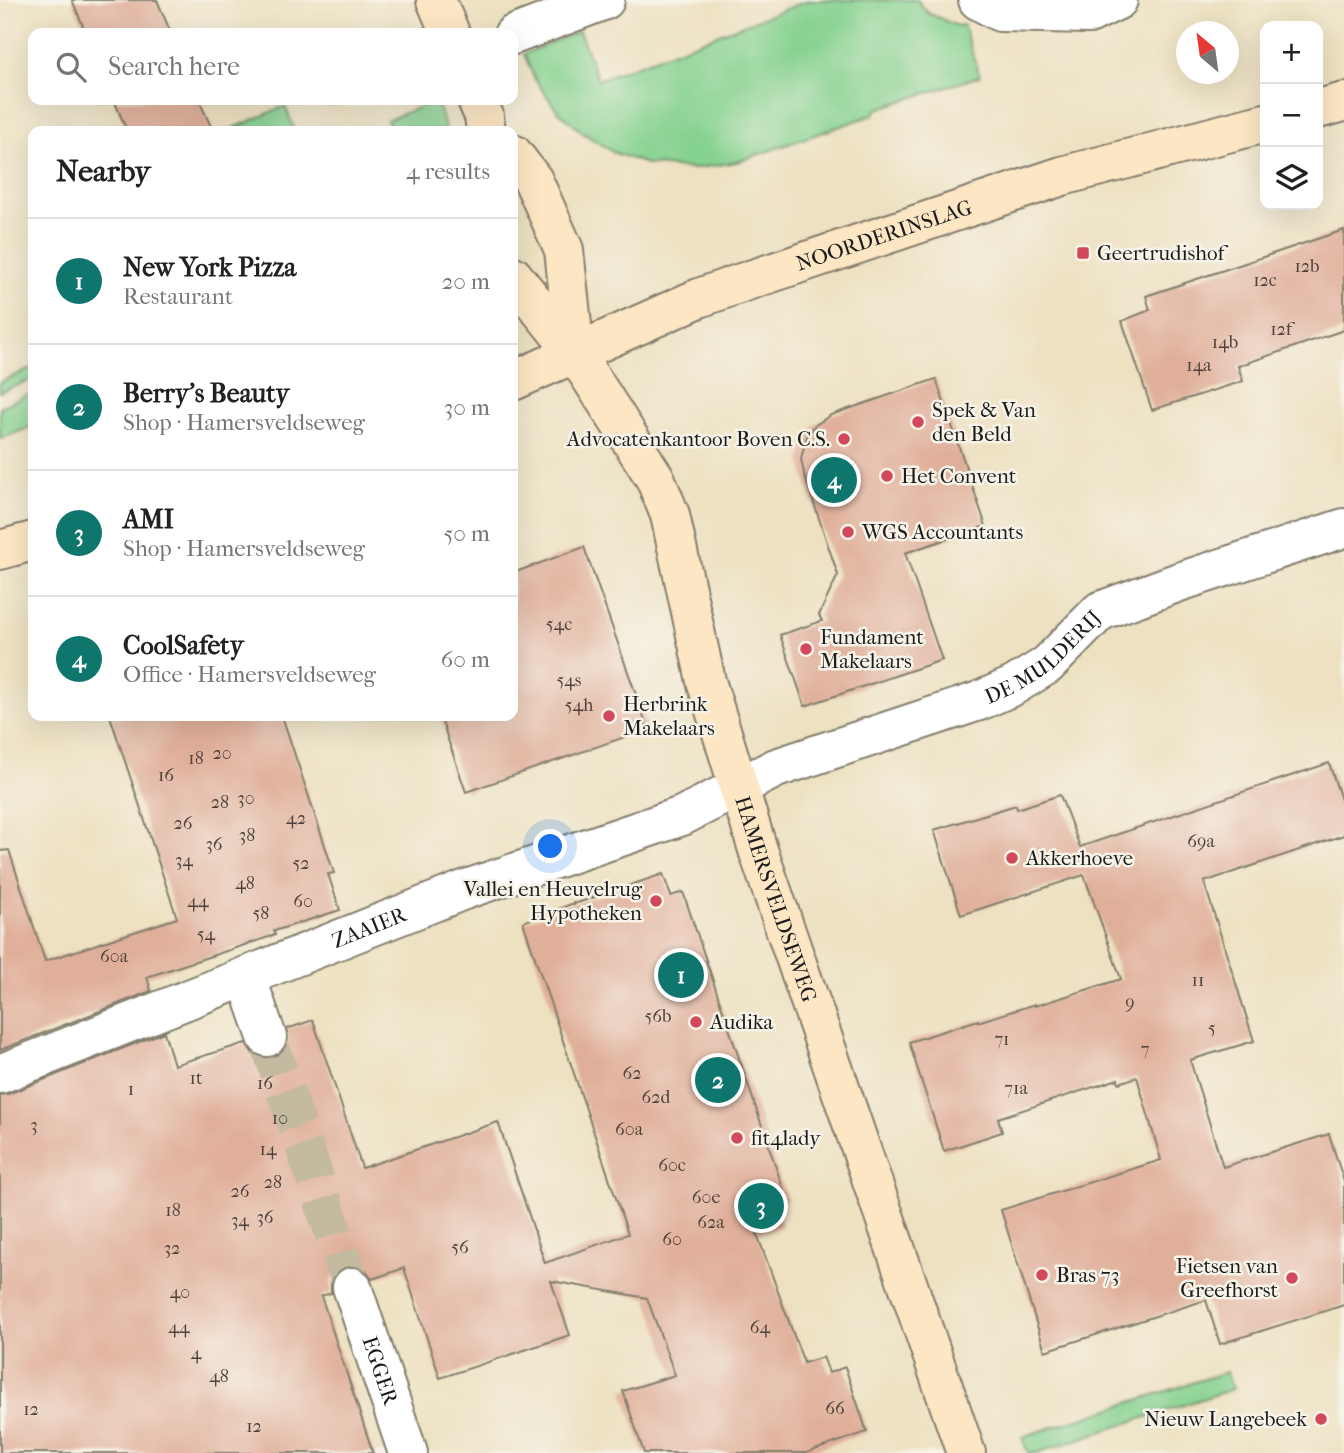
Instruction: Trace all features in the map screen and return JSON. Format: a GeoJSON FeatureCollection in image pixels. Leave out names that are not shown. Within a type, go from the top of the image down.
{"type":"FeatureCollection","features":[{"type":"Feature","properties":{"kind":"street"},"geometry":{"type":"LineString","coordinates":[[436,0],[448,28]]}},
{"type":"Feature","properties":{"kind":"street"},"geometry":{"type":"LineString","coordinates":[[518,33],[605,0]]}},
{"type":"Feature","properties":{"kind":"street"},"geometry":{"type":"LineString","coordinates":[[978,0],[1000,12],[1089,14],[1118,0]]}},
{"type":"Feature","properties":{"kind":"street"},"geometry":{"type":"LineString","coordinates":[[1323,108],[1344,102]]}},
{"type":"Feature","properties":{"kind":"street","name":"NOORDERINSLAG"},"geometry":{"type":"LineString","coordinates":[[518,379],[699,298],[1062,176],[1260,124]]}},
{"type":"Feature","properties":{"kind":"street","name":"HAMERSVELDSEWEG"},"geometry":{"type":"LineString","coordinates":[[518,160],[533,180],[564,250],[575,353]]}},
{"type":"Feature","properties":{"kind":"street","name":"HAMERSVELDSEWEG"},"geometry":{"type":"LineString","coordinates":[[518,282],[575,353],[654,478],[670,515],[706,681],[759,853],[966,1453]]}},
{"type":"Feature","properties":{"kind":"street","name":"DE MULDERIJ"},"geometry":{"type":"LineString","coordinates":[[739,787],[776,768],[979,701],[1013,686],[1047,665],[1100,611],[1344,528]]}},
{"type":"Feature","properties":{"kind":"street"},"geometry":{"type":"LineString","coordinates":[[0,551],[28,543]]}},
{"type":"Feature","properties":{"kind":"street","name":"ZAAIER"},"geometry":{"type":"LineString","coordinates":[[0,1074],[464,890],[682,816],[739,787]]}},
{"type":"Feature","properties":{"kind":"street"},"geometry":{"type":"LineString","coordinates":[[246,976],[267,1037]]}},
{"type":"Feature","properties":{"kind":"street","name":"EGGER"},"geometry":{"type":"LineString","coordinates":[[352,1287],[408,1453]]}},
{"type":"Feature","properties":{"kind":"green space"},"geometry":{"type":"Polygon","coordinates":[[[809,0],[917,0],[928,13],[957,26],[963,25],[980,76],[877,109],[873,115],[736,162],[693,169],[646,164],[615,153],[583,133],[557,110],[534,78],[524,54],[579,31],[598,80],[809,0]]]}},
{"type":"Feature","properties":{"kind":"green space"},"geometry":{"type":"Polygon","coordinates":[[[424,105],[438,105],[445,126],[390,126],[387,120],[424,105]]]}},
{"type":"Feature","properties":{"kind":"green space"},"geometry":{"type":"Polygon","coordinates":[[[285,106],[293,126],[239,126],[285,106]]]}},
{"type":"Feature","properties":{"kind":"green space"},"geometry":{"type":"Polygon","coordinates":[[[28,370],[28,381],[0,392],[0,382],[28,370]]]}},
{"type":"Feature","properties":{"kind":"green space"},"geometry":{"type":"Polygon","coordinates":[[[28,394],[28,428],[0,439],[0,407],[28,394]]]}},
{"type":"Feature","properties":{"kind":"green space"},"geometry":{"type":"Polygon","coordinates":[[[1226,1372],[1233,1389],[1036,1453],[1028,1453],[1022,1437],[1226,1372]]]}},
{"type":"Feature","properties":{"kind":"building"},"geometry":{"type":"Polygon","coordinates":[[[72,0],[157,0],[169,28],[84,28],[72,0]]]}},
{"type":"Feature","properties":{"kind":"building"},"geometry":{"type":"Polygon","coordinates":[[[116,105],[201,105],[211,126],[125,126],[116,105]]]}},
{"type":"Feature","properties":{"kind":"building"},"geometry":{"type":"Polygon","coordinates":[[[1344,230],[1344,330],[1238,366],[1243,381],[1152,410],[1122,321],[1150,310],[1146,296],[1344,230]]]}},
{"type":"Feature","properties":{"kind":"building","name":"Het Convent"},"geometry":{"type":"Polygon","coordinates":[[[936,379],[986,526],[905,553],[942,660],[805,706],[780,635],[822,621],[819,615],[838,575],[804,474],[801,459],[806,439],[814,426],[831,415],[936,379]]]}},
{"type":"Feature","properties":{"kind":"building"},"geometry":{"type":"Polygon","coordinates":[[[584,547],[648,729],[466,792],[442,721],[518,721],[518,571],[584,547]]]}},
{"type":"Feature","properties":{"kind":"building"},"geometry":{"type":"Polygon","coordinates":[[[112,721],[284,721],[334,873],[328,874],[340,910],[274,931],[275,935],[147,977],[151,991],[0,1050],[0,851],[9,850],[45,961],[177,918],[112,721]]]}},
{"type":"Feature","properties":{"kind":"building"},"geometry":{"type":"Polygon","coordinates":[[[1329,763],[1344,809],[1344,835],[1204,882],[1254,1041],[1190,1060],[1223,1167],[1329,1134],[1344,1182],[1344,1305],[1220,1344],[1206,1300],[1045,1351],[1001,1210],[1161,1160],[1137,1077],[1119,1083],[1118,1079],[998,1118],[1002,1132],[944,1151],[909,1042],[1121,979],[1084,875],[961,915],[934,830],[1016,805],[1017,809],[1060,795],[1080,847],[1329,763]]]}},
{"type":"Feature","properties":{"kind":"building"},"geometry":{"type":"Polygon","coordinates":[[[663,874],[671,896],[683,892],[787,1200],[775,1204],[782,1226],[757,1234],[804,1363],[823,1357],[829,1373],[845,1367],[867,1432],[806,1453],[644,1453],[623,1391],[675,1375],[647,1298],[551,1281],[570,1335],[440,1378],[404,1268],[372,1279],[366,1270],[346,1266],[336,1272],[331,1282],[331,1293],[321,1296],[373,1453],[0,1453],[0,1095],[164,1032],[174,1065],[246,1043],[253,1054],[264,1059],[273,1058],[283,1052],[288,1042],[287,1029],[313,1020],[362,1168],[498,1122],[545,1263],[628,1234],[523,922],[663,874]]]}},
{"type":"Feature","properties":{"kind":"tunnel"},"geometry":{"type":"LineString","coordinates":[[267,1037],[352,1287]]}},
{"type":"Feature","properties":{"kind":"place","name":"Geertrudishof"},"geometry":{"type":"Point","coordinates":[1083,253]}},
{"type":"Feature","properties":{"kind":"place","name":"Spek & Van den Beld"},"geometry":{"type":"Point","coordinates":[918,422]}},
{"type":"Feature","properties":{"kind":"place","name":"Advocatenkantoor Boven C.S."},"geometry":{"type":"Point","coordinates":[844,439]}},
{"type":"Feature","properties":{"kind":"place","name":"Het Convent"},"geometry":{"type":"Point","coordinates":[887,476]}},
{"type":"Feature","properties":{"kind":"place","name":"CoolSafety"},"geometry":{"type":"Point","coordinates":[834,480]}},
{"type":"Feature","properties":{"kind":"place","name":"WGS Accountants"},"geometry":{"type":"Point","coordinates":[848,532]}},
{"type":"Feature","properties":{"kind":"place","name":"Fundament Makelaars"},"geometry":{"type":"Point","coordinates":[806,649]}},
{"type":"Feature","properties":{"kind":"place","name":"Herbrink Makelaars"},"geometry":{"type":"Point","coordinates":[609,716]}},
{"type":"Feature","properties":{"kind":"place","name":"Akkerhoeve"},"geometry":{"type":"Point","coordinates":[1012,858]}},
{"type":"Feature","properties":{"kind":"place","name":"Vallei en Heuvelrug Hypotheken"},"geometry":{"type":"Point","coordinates":[656,901]}},
{"type":"Feature","properties":{"kind":"place","name":"New York Pizza"},"geometry":{"type":"Point","coordinates":[681,975]}},
{"type":"Feature","properties":{"kind":"place","name":"Audika"},"geometry":{"type":"Point","coordinates":[696,1022]}},
{"type":"Feature","properties":{"kind":"place","name":"Berry's Beauty"},"geometry":{"type":"Point","coordinates":[718,1080]}},
{"type":"Feature","properties":{"kind":"place","name":"fit4lady"},"geometry":{"type":"Point","coordinates":[737,1138]}},
{"type":"Feature","properties":{"kind":"place","name":"AMI"},"geometry":{"type":"Point","coordinates":[761,1206]}},
{"type":"Feature","properties":{"kind":"place","name":"Bras 73"},"geometry":{"type":"Point","coordinates":[1042,1275]}},
{"type":"Feature","properties":{"kind":"place","name":"Fietsen van Greefhorst"},"geometry":{"type":"Point","coordinates":[1292,1278]}},
{"type":"Feature","properties":{"kind":"place","name":"Nieuw Langebeek"},"geometry":{"type":"Point","coordinates":[1321,1419]}}]}
